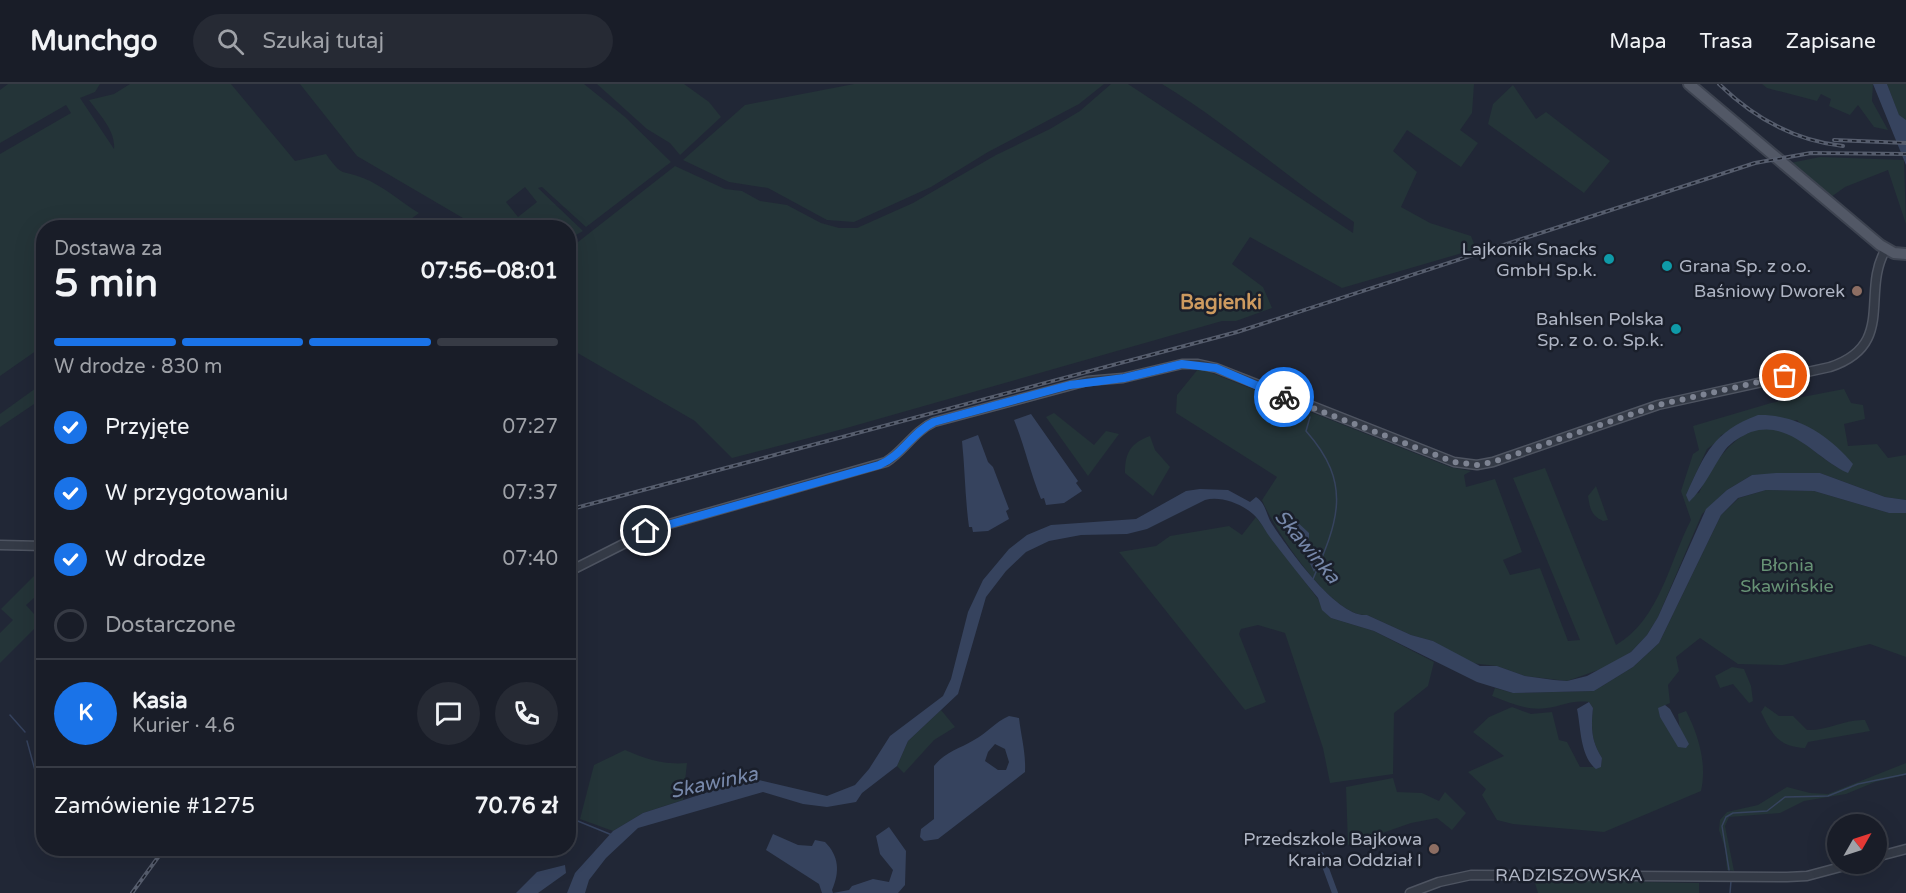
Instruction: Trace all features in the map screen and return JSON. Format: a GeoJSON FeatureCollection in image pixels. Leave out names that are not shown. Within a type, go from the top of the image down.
{"type":"FeatureCollection","features":[{"type":"Feature","properties":{"kind":"main road"},"geometry":{"type":"LineString","coordinates":[[1689,84],[1888,251],[1906,254]]}},
{"type":"Feature","properties":{"kind":"street"},"geometry":{"type":"LineString","coordinates":[[576,568],[655,528],[886,462],[934,422],[1070,385],[1124,378],[1182,364],[1216,368],[1445,459],[1477,465],[1493,462],[1658,405],[1842,362],[1861,348],[1870,334],[1875,317],[1878,282],[1888,251]]}},
{"type":"Feature","properties":{"kind":"street"},"geometry":{"type":"LineString","coordinates":[[0,545],[36,546]]}},
{"type":"Feature","properties":{"kind":"street"},"geometry":{"type":"LineString","coordinates":[[1887,854],[1906,849]]}},
{"type":"Feature","properties":{"kind":"street","name":"RADZISZOWSKA"},"geometry":{"type":"LineString","coordinates":[[1410,893],[1439,882],[1471,875],[1807,876],[1827,871]]}},
{"type":"Feature","properties":{"kind":"green space"},"geometry":{"type":"Polygon","coordinates":[[[8,84],[100,84],[95,92],[80,98],[114,149],[110,129],[89,100],[114,94],[130,84],[231,84],[295,161],[326,154],[342,172],[377,185],[419,213],[410,220],[36,220],[36,351],[0,376],[0,154],[71,113],[66,105],[0,143],[0,90],[8,84]]]}},
{"type":"Feature","properties":{"kind":"green space"},"geometry":{"type":"Polygon","coordinates":[[[300,84],[584,84],[625,117],[671,162],[586,227],[542,187],[538,188],[571,220],[466,220],[357,156],[300,84]],[[525,187],[506,202],[518,217],[537,202],[525,187]]]}},
{"type":"Feature","properties":{"kind":"green space"},"geometry":{"type":"Polygon","coordinates":[[[597,84],[684,84],[709,102],[721,117],[680,155],[670,143],[647,129],[597,84]]]}},
{"type":"Feature","properties":{"kind":"green space"},"geometry":{"type":"Polygon","coordinates":[[[854,84],[1104,84],[1079,104],[988,152],[931,187],[854,222],[827,220],[768,188],[729,182],[683,160],[745,105],[854,84]]]}},
{"type":"Feature","properties":{"kind":"green space"},"geometry":{"type":"Polygon","coordinates":[[[1111,84],[1128,84],[1353,233],[1354,222],[1211,117],[1162,84],[1474,84],[1472,113],[1460,130],[1478,143],[1461,167],[1407,130],[1393,151],[1417,172],[1401,207],[1430,223],[1471,236],[1476,249],[1342,288],[1250,237],[1232,264],[1263,287],[1272,308],[1236,321],[1222,321],[843,429],[732,458],[695,421],[576,352],[576,244],[675,166],[725,189],[742,191],[760,201],[787,205],[821,223],[839,228],[857,228],[913,203],[996,155],[1050,129],[1080,111],[1111,84]]]}},
{"type":"Feature","properties":{"kind":"green space"},"geometry":{"type":"Polygon","coordinates":[[[1762,84],[1873,84],[1872,101],[1888,130],[1874,127],[1858,105],[1850,115],[1829,106],[1831,99],[1821,94],[1817,101],[1767,88],[1762,84]]]}},
{"type":"Feature","properties":{"kind":"green space"},"geometry":{"type":"Polygon","coordinates":[[[1887,84],[1906,84],[1906,120],[1899,116],[1887,84]]]}},
{"type":"Feature","properties":{"kind":"green space"},"geometry":{"type":"Polygon","coordinates":[[[1513,85],[1536,119],[1546,112],[1610,161],[1584,193],[1488,124],[1493,104],[1513,85]]]}},
{"type":"Feature","properties":{"kind":"green space"},"geometry":{"type":"Polygon","coordinates":[[[1820,157],[1904,160],[1906,224],[1888,170],[1845,187],[1831,197],[1790,163],[1820,157]]]}},
{"type":"Feature","properties":{"kind":"green space"},"geometry":{"type":"Polygon","coordinates":[[[576,224],[583,231],[576,235],[576,224]]]}},
{"type":"Feature","properties":{"kind":"green space"},"geometry":{"type":"Polygon","coordinates":[[[1199,368],[1450,467],[1471,471],[1464,475],[1466,487],[1495,479],[1522,552],[1503,560],[1510,575],[1540,568],[1568,641],[1580,640],[1513,478],[1545,468],[1616,645],[1631,634],[1653,605],[1691,520],[1681,491],[1693,454],[1699,450],[1693,426],[1771,403],[1844,389],[1851,403],[1863,405],[1865,419],[1844,424],[1848,446],[1877,444],[1888,458],[1906,455],[1906,500],[1885,497],[1820,473],[1752,475],[1727,490],[1702,514],[1658,617],[1647,635],[1631,652],[1604,668],[1567,681],[1525,676],[1497,666],[1471,663],[1433,641],[1411,635],[1367,615],[1353,612],[1338,602],[1322,588],[1291,550],[1262,500],[1277,477],[1176,413],[1177,395],[1199,368]],[[1797,420],[1721,435],[1718,441],[1707,449],[1686,495],[1699,493],[1712,469],[1730,446],[1754,430],[1767,428],[1790,434],[1848,472],[1797,420]]]}},
{"type":"Feature","properties":{"kind":"green space"},"geometry":{"type":"Polygon","coordinates":[[[36,388],[36,403],[0,427],[0,414],[36,388]]]}},
{"type":"Feature","properties":{"kind":"green space"},"geometry":{"type":"Polygon","coordinates":[[[1054,413],[1094,445],[1106,431],[1119,434],[1088,476],[1046,417],[1054,413]]]}},
{"type":"Feature","properties":{"kind":"green space"},"geometry":{"type":"Polygon","coordinates":[[[1150,436],[1155,450],[1170,467],[1153,496],[1125,473],[1126,459],[1130,449],[1150,436]]]}},
{"type":"Feature","properties":{"kind":"green space"},"geometry":{"type":"Polygon","coordinates":[[[1596,486],[1608,520],[1599,519],[1590,508],[1588,496],[1596,486]]]}},
{"type":"Feature","properties":{"kind":"green space","name":"Błonia Skawińskie"},"geometry":{"type":"Polygon","coordinates":[[[1766,490],[1814,491],[1889,513],[1906,513],[1906,657],[1870,644],[1783,665],[1738,664],[1700,638],[1676,657],[1679,671],[1668,685],[1670,703],[1659,708],[1660,717],[1689,744],[1680,732],[1678,714],[1686,711],[1701,750],[1703,781],[1701,791],[1604,832],[1513,824],[1497,820],[1482,795],[1486,789],[1468,772],[1504,756],[1473,732],[1489,717],[1512,707],[1531,714],[1552,712],[1559,740],[1567,742],[1580,767],[1601,767],[1602,758],[1594,740],[1593,708],[1589,702],[1540,709],[1526,707],[1492,696],[1495,688],[1513,693],[1594,691],[1633,667],[1659,643],[1721,515],[1739,498],[1766,490]]]}},
{"type":"Feature","properties":{"kind":"green space"},"geometry":{"type":"Polygon","coordinates":[[[1256,517],[1331,618],[1374,631],[1434,662],[1428,686],[1394,713],[1393,774],[1330,783],[1323,748],[1285,633],[1258,625],[1241,629],[1239,634],[1266,702],[1245,710],[1119,552],[1156,546],[1170,536],[1229,526],[1242,535],[1256,517]]]}},
{"type":"Feature","properties":{"kind":"green space"},"geometry":{"type":"Polygon","coordinates":[[[36,574],[34,580],[36,596],[26,605],[36,616],[36,627],[0,663],[0,633],[13,620],[1,609],[36,574]]]}},
{"type":"Feature","properties":{"kind":"green space"},"geometry":{"type":"Polygon","coordinates":[[[1732,667],[1744,669],[1751,686],[1753,701],[1749,703],[1733,684],[1720,688],[1715,676],[1732,667]]]}},
{"type":"Feature","properties":{"kind":"green space"},"geometry":{"type":"Polygon","coordinates":[[[1765,706],[1779,716],[1793,716],[1807,730],[1865,720],[1870,731],[1808,742],[1805,748],[1796,747],[1782,742],[1773,733],[1761,712],[1765,706]]]}},
{"type":"Feature","properties":{"kind":"green space"},"geometry":{"type":"Polygon","coordinates":[[[941,710],[955,727],[934,740],[904,773],[897,766],[908,741],[941,710]]]}},
{"type":"Feature","properties":{"kind":"green space"},"geometry":{"type":"Polygon","coordinates":[[[625,750],[655,761],[687,763],[683,800],[643,813],[613,831],[580,819],[594,765],[625,750]]]}},
{"type":"Feature","properties":{"kind":"green space"},"geometry":{"type":"Polygon","coordinates":[[[1906,763],[1906,775],[1875,782],[1846,794],[1804,801],[1780,813],[1729,817],[1725,826],[1734,871],[1727,870],[1725,848],[1719,830],[1720,820],[1727,812],[1758,805],[1787,787],[1810,793],[1828,794],[1906,763]]]}},
{"type":"Feature","properties":{"kind":"green space"},"geometry":{"type":"Polygon","coordinates":[[[1393,778],[1397,792],[1422,793],[1439,801],[1445,792],[1466,813],[1452,830],[1437,818],[1411,823],[1348,845],[1346,787],[1393,778]]]}},
{"type":"Feature","properties":{"kind":"green space"},"geometry":{"type":"Polygon","coordinates":[[[1534,880],[1699,883],[1699,893],[1538,893],[1534,880]]]}},
{"type":"Feature","properties":{"kind":"water"},"geometry":{"type":"Polygon","coordinates":[[[1873,84],[1887,84],[1899,115],[1906,120],[1906,165],[1873,84]]]}},
{"type":"Feature","properties":{"kind":"water"},"geometry":{"type":"Polygon","coordinates":[[[1031,414],[1078,481],[1076,483],[1082,491],[1064,503],[1046,505],[1037,489],[1014,420],[1031,414]]]}},
{"type":"Feature","properties":{"kind":"water"},"geometry":{"type":"Polygon","coordinates":[[[1758,415],[1786,418],[1822,435],[1853,464],[1848,473],[1802,442],[1778,431],[1765,429],[1751,432],[1727,447],[1704,484],[1689,502],[1686,495],[1712,446],[1730,429],[1758,415]]]}},
{"type":"Feature","properties":{"kind":"water"},"geometry":{"type":"Polygon","coordinates":[[[978,435],[1009,509],[1006,511],[1009,519],[988,531],[973,532],[972,527],[969,527],[962,441],[978,435]]]}},
{"type":"Feature","properties":{"kind":"water"},"geometry":{"type":"Polygon","coordinates":[[[1820,473],[1885,497],[1906,500],[1906,513],[1889,513],[1814,491],[1766,490],[1738,498],[1721,515],[1659,643],[1633,667],[1594,691],[1513,693],[1477,682],[1374,631],[1331,618],[1322,610],[1318,598],[1256,517],[1230,501],[1205,500],[1147,529],[1127,534],[1081,535],[1049,541],[1026,552],[1006,571],[986,597],[958,694],[908,741],[897,766],[862,793],[856,802],[827,807],[803,804],[763,792],[638,828],[606,858],[589,880],[585,893],[567,893],[575,873],[613,831],[643,813],[724,787],[759,780],[827,796],[855,785],[869,769],[890,736],[943,696],[951,679],[968,612],[983,580],[1009,549],[1027,535],[1051,525],[1136,519],[1186,491],[1200,489],[1228,490],[1250,502],[1256,497],[1262,502],[1272,524],[1289,549],[1314,580],[1328,594],[1355,613],[1367,615],[1411,635],[1433,641],[1480,666],[1497,666],[1525,676],[1567,681],[1587,676],[1631,652],[1647,635],[1658,617],[1706,509],[1727,490],[1752,475],[1820,473]]]}},
{"type":"Feature","properties":{"kind":"water","name":"Skawinka"},"geometry":{"type":"Polygon","coordinates":[[[1294,519],[1309,533],[1309,550],[1313,551],[1318,564],[1314,572],[1302,547],[1300,536],[1289,529],[1288,522],[1294,519]]]}},
{"type":"Feature","properties":{"kind":"water"},"geometry":{"type":"Polygon","coordinates":[[[1589,702],[1593,708],[1594,740],[1602,758],[1601,767],[1596,769],[1584,749],[1577,709],[1589,702]]]}},
{"type":"Feature","properties":{"kind":"water"},"geometry":{"type":"Polygon","coordinates":[[[1665,705],[1670,709],[1689,744],[1686,748],[1678,747],[1660,717],[1658,708],[1665,705]]]}},
{"type":"Feature","properties":{"kind":"water"},"geometry":{"type":"Polygon","coordinates":[[[1009,716],[1019,718],[1025,772],[938,839],[924,841],[920,837],[921,829],[934,819],[934,766],[948,754],[979,737],[1009,716]],[[995,744],[988,752],[985,761],[998,770],[1006,770],[1009,762],[1005,749],[995,744]]]}},
{"type":"Feature","properties":{"kind":"water"},"geometry":{"type":"Polygon","coordinates":[[[889,827],[906,851],[905,885],[898,893],[833,893],[849,890],[852,886],[873,879],[889,882],[893,870],[880,854],[876,836],[889,827]]]}},
{"type":"Feature","properties":{"kind":"water"},"geometry":{"type":"Polygon","coordinates":[[[773,834],[798,845],[812,846],[815,840],[825,842],[830,847],[837,864],[833,893],[822,893],[819,884],[766,850],[773,834]]]}},
{"type":"Feature","properties":{"kind":"water"},"geometry":{"type":"Polygon","coordinates":[[[565,865],[566,873],[538,893],[516,893],[537,872],[565,865]]]}},
{"type":"Feature","properties":{"kind":"waterway","name":"Skawinka"},"geometry":{"type":"LineString","coordinates":[[1310,417],[1306,431],[1321,450],[1330,468],[1335,486],[1336,503],[1329,539],[1313,579]]}},
{"type":"Feature","properties":{"kind":"waterway"},"geometry":{"type":"LineString","coordinates":[[10,715],[25,732]]}},
{"type":"Feature","properties":{"kind":"waterway"},"geometry":{"type":"LineString","coordinates":[[27,741],[36,774]]}},
{"type":"Feature","properties":{"kind":"waterway"},"geometry":{"type":"LineString","coordinates":[[1729,870],[1722,826],[1726,817],[1733,813],[1767,811],[1785,797],[1828,796],[1858,784],[1906,774]]}},
{"type":"Feature","properties":{"kind":"waterway"},"geometry":{"type":"LineString","coordinates":[[576,820],[612,835]]}},
{"type":"Feature","properties":{"kind":"waterway"},"geometry":{"type":"LineString","coordinates":[[1321,855],[1335,893]]}},
{"type":"Feature","properties":{"kind":"waterway"},"geometry":{"type":"LineString","coordinates":[[1730,893],[1731,881]]}},
{"type":"Feature","properties":{"kind":"railway"},"geometry":{"type":"LineString","coordinates":[[1719,84],[1746,107],[1776,126],[1808,139],[1843,146]]}},
{"type":"Feature","properties":{"kind":"railway"},"geometry":{"type":"LineString","coordinates":[[1834,140],[1906,143]]}},
{"type":"Feature","properties":{"kind":"railway"},"geometry":{"type":"LineString","coordinates":[[576,508],[1237,332],[1755,163],[1811,153],[1906,154]]}},
{"type":"Feature","properties":{"kind":"railway"},"geometry":{"type":"LineString","coordinates":[[132,893],[159,856]]}},
{"type":"Feature","properties":{"kind":"way so far"},"geometry":{"type":"LineString","coordinates":[[1284,397],[1454,462],[1477,465],[1493,462],[1592,425],[1658,405],[1785,376]]}},
{"type":"Feature","properties":{"kind":"place","name":"Lajkonik Snacks GmbH Sp.k."},"geometry":{"type":"Point","coordinates":[1609,259]}},
{"type":"Feature","properties":{"kind":"place","name":"Grana Sp. z o.o."},"geometry":{"type":"Point","coordinates":[1667,266]}},
{"type":"Feature","properties":{"kind":"place","name":"Baśniowy Dworek"},"geometry":{"type":"Point","coordinates":[1857,291]}},
{"type":"Feature","properties":{"kind":"place","name":"Bahlsen Polska Sp. z o. o. Sp.k."},"geometry":{"type":"Point","coordinates":[1676,329]}},
{"type":"Feature","properties":{"kind":"place","name":"Przedszkole Bajkowa Kraina Oddział I"},"geometry":{"type":"Point","coordinates":[1434,849]}},
{"type":"Feature","properties":{"kind":"district","name":"Bagienki"},"geometry":{"type":"Point","coordinates":[1221,303]}},
{"type":"Feature","properties":{"kind":"route"},"geometry":{"type":"LineString","coordinates":[[646,531],[879,465],[898,454],[918,433],[934,422],[1087,381],[1124,378],[1170,365],[1198,364],[1216,368],[1284,397]]}}]}
